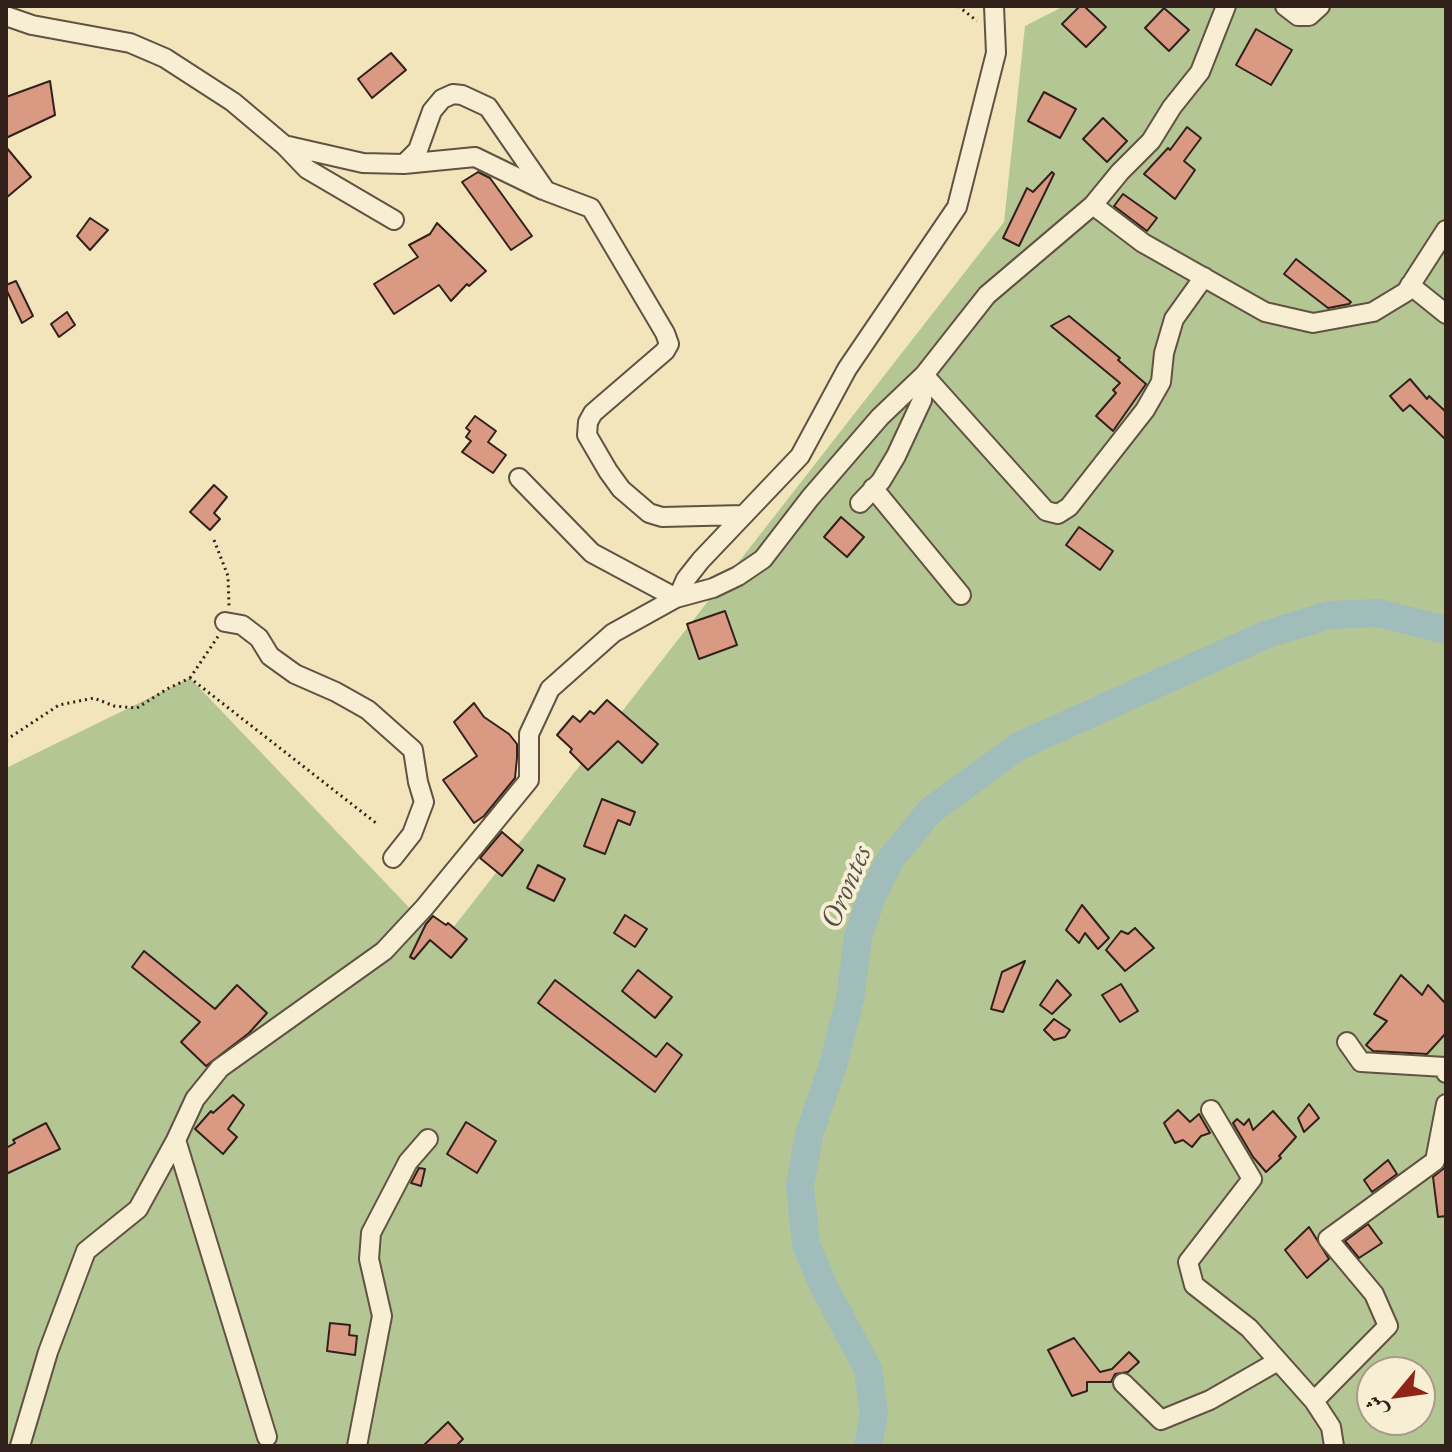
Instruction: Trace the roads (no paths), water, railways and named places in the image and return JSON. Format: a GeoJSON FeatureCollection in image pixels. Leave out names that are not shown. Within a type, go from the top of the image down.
{"type":"FeatureCollection","features":[{"type":"Feature","properties":{"kind":"street"},"geometry":{"type":"LineString","coordinates":[[677,598],[686,579],[701,560],[800,456],[847,369],[957,207],[996,53],[994,6]]}},
{"type":"Feature","properties":{"kind":"street"},"geometry":{"type":"LineString","coordinates":[[20,1446],[48,1352],[86,1251],[138,1209],[195,1099],[220,1068],[384,951],[424,908],[529,780],[529,734],[550,689],[613,633],[677,598],[713,588],[738,576],[763,559],[810,498],[872,427],[924,375],[987,295],[1093,205],[1151,141],[1172,107],[1200,72],[1226,6]]}},
{"type":"Feature","properties":{"kind":"street"},"geometry":{"type":"LineString","coordinates":[[1285,6],[1298,16],[1309,16],[1320,6]]}},
{"type":"Feature","properties":{"kind":"street"},"geometry":{"type":"LineString","coordinates":[[6,16],[32,25],[130,43],[165,58],[233,102],[307,169],[394,220]]}},
{"type":"Feature","properties":{"kind":"street"},"geometry":{"type":"LineString","coordinates":[[404,164],[418,150],[432,111],[442,99],[453,94],[462,95],[488,107],[546,191]]}},
{"type":"Feature","properties":{"kind":"street"},"geometry":{"type":"LineString","coordinates":[[284,145],[363,163],[404,164],[475,157],[546,191],[591,208],[669,344],[665,351],[593,413],[588,422],[587,435],[621,489],[649,513],[662,517],[743,515]]}},
{"type":"Feature","properties":{"kind":"street"},"geometry":{"type":"LineString","coordinates":[[1093,205],[1143,243],[1265,312],[1313,323],[1373,312],[1406,292],[1446,230]]}},
{"type":"Feature","properties":{"kind":"street"},"geometry":{"type":"LineString","coordinates":[[924,375],[1046,511],[1058,514],[1069,507],[1145,410],[1161,382],[1164,353],[1174,319],[1204,277]]}},
{"type":"Feature","properties":{"kind":"street"},"geometry":{"type":"LineString","coordinates":[[1410,285],[1446,314]]}},
{"type":"Feature","properties":{"kind":"street"},"geometry":{"type":"LineString","coordinates":[[860,503],[896,456],[922,400],[924,375]]}},
{"type":"Feature","properties":{"kind":"street"},"geometry":{"type":"LineString","coordinates":[[519,478],[592,553],[677,598]]}},
{"type":"Feature","properties":{"kind":"street"},"geometry":{"type":"LineString","coordinates":[[873,488],[961,595]]}},
{"type":"Feature","properties":{"kind":"street"},"geometry":{"type":"LineString","coordinates":[[225,622],[242,625],[259,638],[270,656],[295,674],[368,710],[413,750],[424,802],[412,834],[393,858]]}},
{"type":"Feature","properties":{"kind":"street"},"geometry":{"type":"LineString","coordinates":[[1347,1042],[1361,1062],[1445,1067],[1446,1073]]}},
{"type":"Feature","properties":{"kind":"street"},"geometry":{"type":"LineString","coordinates":[[1314,1401],[1388,1326],[1374,1294],[1328,1239],[1435,1161],[1446,1104]]}},
{"type":"Feature","properties":{"kind":"street"},"geometry":{"type":"LineString","coordinates":[[1211,1110],[1252,1179],[1188,1262],[1194,1285],[1249,1328],[1314,1401],[1331,1427],[1334,1446]]}},
{"type":"Feature","properties":{"kind":"street"},"geometry":{"type":"LineString","coordinates":[[357,1446],[382,1316],[369,1259],[371,1233],[408,1162],[428,1139]]}},
{"type":"Feature","properties":{"kind":"street"},"geometry":{"type":"LineString","coordinates":[[176,1140],[267,1437]]}},
{"type":"Feature","properties":{"kind":"street"},"geometry":{"type":"LineString","coordinates":[[1123,1383],[1161,1420],[1210,1400],[1278,1361]]}},
{"type":"Feature","properties":{"kind":"waterway","name":"Orontes"},"geometry":{"type":"LineString","coordinates":[[868,1446],[874,1414],[868,1369],[823,1285],[806,1245],[800,1186],[809,1135],[833,1065],[850,1000],[858,937],[872,896],[890,860],[930,811],[1019,746],[1265,635],[1329,615],[1379,613],[1446,630]]}}]}
